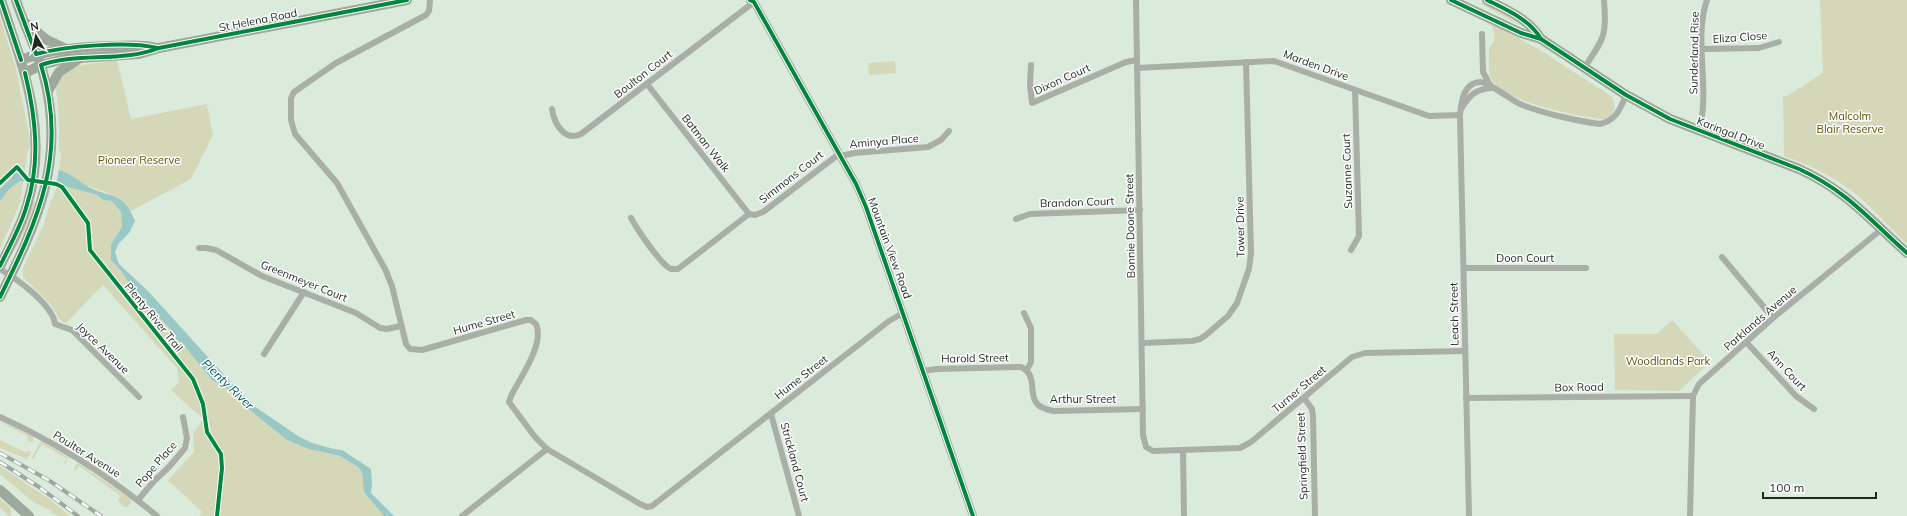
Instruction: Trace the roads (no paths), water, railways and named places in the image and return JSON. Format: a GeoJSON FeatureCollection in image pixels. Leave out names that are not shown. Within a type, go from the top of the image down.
{"type":"FeatureCollection","features":[{"type":"Feature","properties":{"kind":"main road"},"geometry":{"type":"LineString","coordinates":[[0,268],[21,222],[30,196],[36,149],[34,115],[25,73],[1,0]]}},
{"type":"Feature","properties":{"kind":"main road"},"geometry":{"type":"LineString","coordinates":[[0,297],[29,238],[43,198],[49,172],[51,151],[52,122],[48,91],[41,65],[16,0]]}},
{"type":"Feature","properties":{"kind":"main road","name":"St Helena Road"},"geometry":{"type":"LineString","coordinates":[[25,73],[41,65],[56,61],[83,57],[139,54],[159,48],[407,0]]}},
{"type":"Feature","properties":{"kind":"main road","name":"Karingal Drive"},"geometry":{"type":"LineString","coordinates":[[1487,0],[1524,20],[1534,28],[1540,39]]}},
{"type":"Feature","properties":{"kind":"main road","name":"Karingal Drive"},"geometry":{"type":"LineString","coordinates":[[1455,1],[1468,3],[1521,33],[1540,39],[1626,95],[1670,119],[1799,169],[1818,178],[1850,199],[1907,254]]}},
{"type":"Feature","properties":{"kind":"main road"},"geometry":{"type":"LineString","coordinates":[[24,22],[47,40],[66,48]]}},
{"type":"Feature","properties":{"kind":"main road","name":"St Helena Road"},"geometry":{"type":"LineString","coordinates":[[21,60],[36,54],[66,48],[138,45],[159,48]]}},
{"type":"Feature","properties":{"kind":"main road"},"geometry":{"type":"LineString","coordinates":[[48,91],[62,69],[83,57]]}},
{"type":"Feature","properties":{"kind":"main road"},"geometry":{"type":"LineString","coordinates":[[0,490],[29,516]]}},
{"type":"Feature","properties":{"kind":"street","name":"Hume Street"},"geometry":{"type":"LineString","coordinates":[[430,0],[429,11],[426,15],[326,70],[294,92],[290,102],[291,120],[294,131],[337,183],[385,269],[392,286],[401,326],[408,347],[417,351],[526,320],[534,322],[538,330],[537,345],[509,402],[512,409],[535,437],[548,449],[640,504],[649,507],[656,504],[889,321],[903,313]]}},
{"type":"Feature","properties":{"kind":"street","name":"Bonnie Doone Street"},"geometry":{"type":"LineString","coordinates":[[1136,0],[1143,409],[1144,442],[1149,450]]}},
{"type":"Feature","properties":{"kind":"street"},"geometry":{"type":"LineString","coordinates":[[1584,68],[1604,38],[1606,30],[1604,0]]}},
{"type":"Feature","properties":{"kind":"street","name":"Sunderland Rise"},"geometry":{"type":"LineString","coordinates":[[1699,131],[1703,109],[1703,16],[1707,0]]}},
{"type":"Feature","properties":{"kind":"street","name":"Boulton Court"},"geometry":{"type":"LineString","coordinates":[[552,109],[556,122],[565,134],[577,136],[647,84],[752,1]]}},
{"type":"Feature","properties":{"kind":"street","name":"Mountain View Road"},"geometry":{"type":"LineString","coordinates":[[752,1],[840,155],[866,206],[974,516]]}},
{"type":"Feature","properties":{"kind":"street"},"geometry":{"type":"LineString","coordinates":[[1482,34],[1483,72],[1492,88],[1520,104],[1535,109],[1600,124],[1612,120],[1616,116],[1626,95]]}},
{"type":"Feature","properties":{"kind":"street","name":"Eliza Close"},"geometry":{"type":"LineString","coordinates":[[1703,49],[1759,48],[1779,42]]}},
{"type":"Feature","properties":{"kind":"street","name":"Dixon Court"},"geometry":{"type":"LineString","coordinates":[[1031,65],[1030,85],[1032,103],[1126,62],[1137,60]]}},
{"type":"Feature","properties":{"kind":"street","name":"Marden Drive"},"geometry":{"type":"LineString","coordinates":[[1137,68],[1246,62],[1278,62],[1429,116],[1460,113]]}},
{"type":"Feature","properties":{"kind":"street","name":"Tower Drive"},"geometry":{"type":"LineString","coordinates":[[1143,343],[1200,339],[1228,316],[1237,303],[1249,269],[1251,253],[1246,62]]}},
{"type":"Feature","properties":{"kind":"street","name":"Batman Walk"},"geometry":{"type":"LineString","coordinates":[[647,84],[749,214]]}},
{"type":"Feature","properties":{"kind":"street"},"geometry":{"type":"LineString","coordinates":[[1460,113],[1471,91],[1492,88]]}},
{"type":"Feature","properties":{"kind":"street","name":"Suzanne Court"},"geometry":{"type":"LineString","coordinates":[[1351,250],[1359,236],[1355,90]]}},
{"type":"Feature","properties":{"kind":"street","name":"Leach Street"},"geometry":{"type":"LineString","coordinates":[[1460,113],[1469,516]]}},
{"type":"Feature","properties":{"kind":"street","name":"Aminya Place"},"geometry":{"type":"LineString","coordinates":[[840,155],[928,147],[941,140],[949,131]]}},
{"type":"Feature","properties":{"kind":"street","name":"Simmons Court"},"geometry":{"type":"LineString","coordinates":[[632,218],[639,231],[665,265],[671,270],[675,269],[683,266],[749,214],[755,215],[763,212],[840,155]]}},
{"type":"Feature","properties":{"kind":"street","name":"Brandon Court"},"geometry":{"type":"LineString","coordinates":[[1016,219],[1030,214],[1140,210]]}},
{"type":"Feature","properties":{"kind":"street","name":"Parklands Avenue"},"geometry":{"type":"LineString","coordinates":[[1693,396],[1699,384],[1748,343],[1773,318],[1882,229]]}},
{"type":"Feature","properties":{"kind":"street","name":"Greenmeyer Court"},"geometry":{"type":"LineString","coordinates":[[199,248],[216,250],[262,276],[356,313],[380,328],[388,330],[401,326]]}},
{"type":"Feature","properties":{"kind":"street"},"geometry":{"type":"LineString","coordinates":[[1722,257],[1773,318]]}},
{"type":"Feature","properties":{"kind":"street","name":"Joyce Avenue"},"geometry":{"type":"LineString","coordinates":[[0,268],[11,275],[49,309],[55,324],[72,330],[139,397]]}},
{"type":"Feature","properties":{"kind":"street","name":"Doon Court"},"geometry":{"type":"LineString","coordinates":[[1464,268],[1586,268]]}},
{"type":"Feature","properties":{"kind":"street"},"geometry":{"type":"LineString","coordinates":[[264,354],[304,292]]}},
{"type":"Feature","properties":{"kind":"street"},"geometry":{"type":"LineString","coordinates":[[1024,313],[1031,328],[1031,362],[1027,370]]}},
{"type":"Feature","properties":{"kind":"street","name":"Ann Court"},"geometry":{"type":"LineString","coordinates":[[1748,343],[1796,396],[1814,409]]}},
{"type":"Feature","properties":{"kind":"street","name":"Turner Street"},"geometry":{"type":"LineString","coordinates":[[1149,450],[1243,447],[1304,398],[1346,361],[1358,354],[1465,351]]}},
{"type":"Feature","properties":{"kind":"street","name":"Harold Street"},"geometry":{"type":"LineString","coordinates":[[923,371],[937,369],[1021,367],[1027,370]]}},
{"type":"Feature","properties":{"kind":"street","name":"Arthur Street"},"geometry":{"type":"LineString","coordinates":[[1027,370],[1031,376],[1032,396],[1037,404],[1045,410],[1143,409]]}},
{"type":"Feature","properties":{"kind":"street"},"geometry":{"type":"LineString","coordinates":[[1690,516],[1693,396]]}},
{"type":"Feature","properties":{"kind":"street","name":"Box Road"},"geometry":{"type":"LineString","coordinates":[[1466,398],[1693,396]]}},
{"type":"Feature","properties":{"kind":"street","name":"Springfield Street"},"geometry":{"type":"LineString","coordinates":[[1304,398],[1312,409],[1313,416],[1314,516]]}},
{"type":"Feature","properties":{"kind":"street","name":"Strickland Court"},"geometry":{"type":"LineString","coordinates":[[771,414],[799,516]]}},
{"type":"Feature","properties":{"kind":"street","name":"Poulter Avenue"},"geometry":{"type":"LineString","coordinates":[[0,417],[34,433],[82,461],[138,500],[157,516]]}},
{"type":"Feature","properties":{"kind":"street","name":"Pope Place"},"geometry":{"type":"LineString","coordinates":[[138,500],[185,448],[187,438],[183,417]]}},
{"type":"Feature","properties":{"kind":"street"},"geometry":{"type":"LineString","coordinates":[[462,516],[548,449]]}},
{"type":"Feature","properties":{"kind":"street"},"geometry":{"type":"LineString","coordinates":[[1183,450],[1184,516]]}},
{"type":"Feature","properties":{"kind":"water","name":"Plenty River"},"geometry":{"type":"Polygon","coordinates":[[[59,170],[87,186],[115,197],[126,204],[135,221],[129,233],[119,243],[115,252],[119,264],[149,292],[235,387],[257,408],[298,436],[312,443],[342,450],[371,469],[371,493],[394,516],[384,516],[364,492],[362,472],[358,467],[340,456],[309,449],[287,440],[246,407],[228,389],[212,380],[183,344],[176,339],[175,334],[133,290],[122,272],[111,260],[111,244],[122,227],[121,212],[112,201],[103,200],[97,195],[57,184],[20,181],[9,189],[0,201],[0,189],[11,179],[14,173],[59,170]]]}},
{"type":"Feature","properties":{"kind":"railway"},"geometry":{"type":"LineString","coordinates":[[0,453],[50,481],[101,516]]}},
{"type":"Feature","properties":{"kind":"railway"},"geometry":{"type":"LineString","coordinates":[[0,462],[39,487],[78,516]]}},
{"type":"Feature","properties":{"kind":"park label","name":"Malcolm Blair Reserve"},"geometry":{"type":"Point","coordinates":[1850,122]}},
{"type":"Feature","properties":{"kind":"park label","name":"Pioneer Reserve"},"geometry":{"type":"Point","coordinates":[139,160]}},
{"type":"Feature","properties":{"kind":"park label","name":"Woodlands Park"},"geometry":{"type":"Point","coordinates":[1668,361]}}]}
